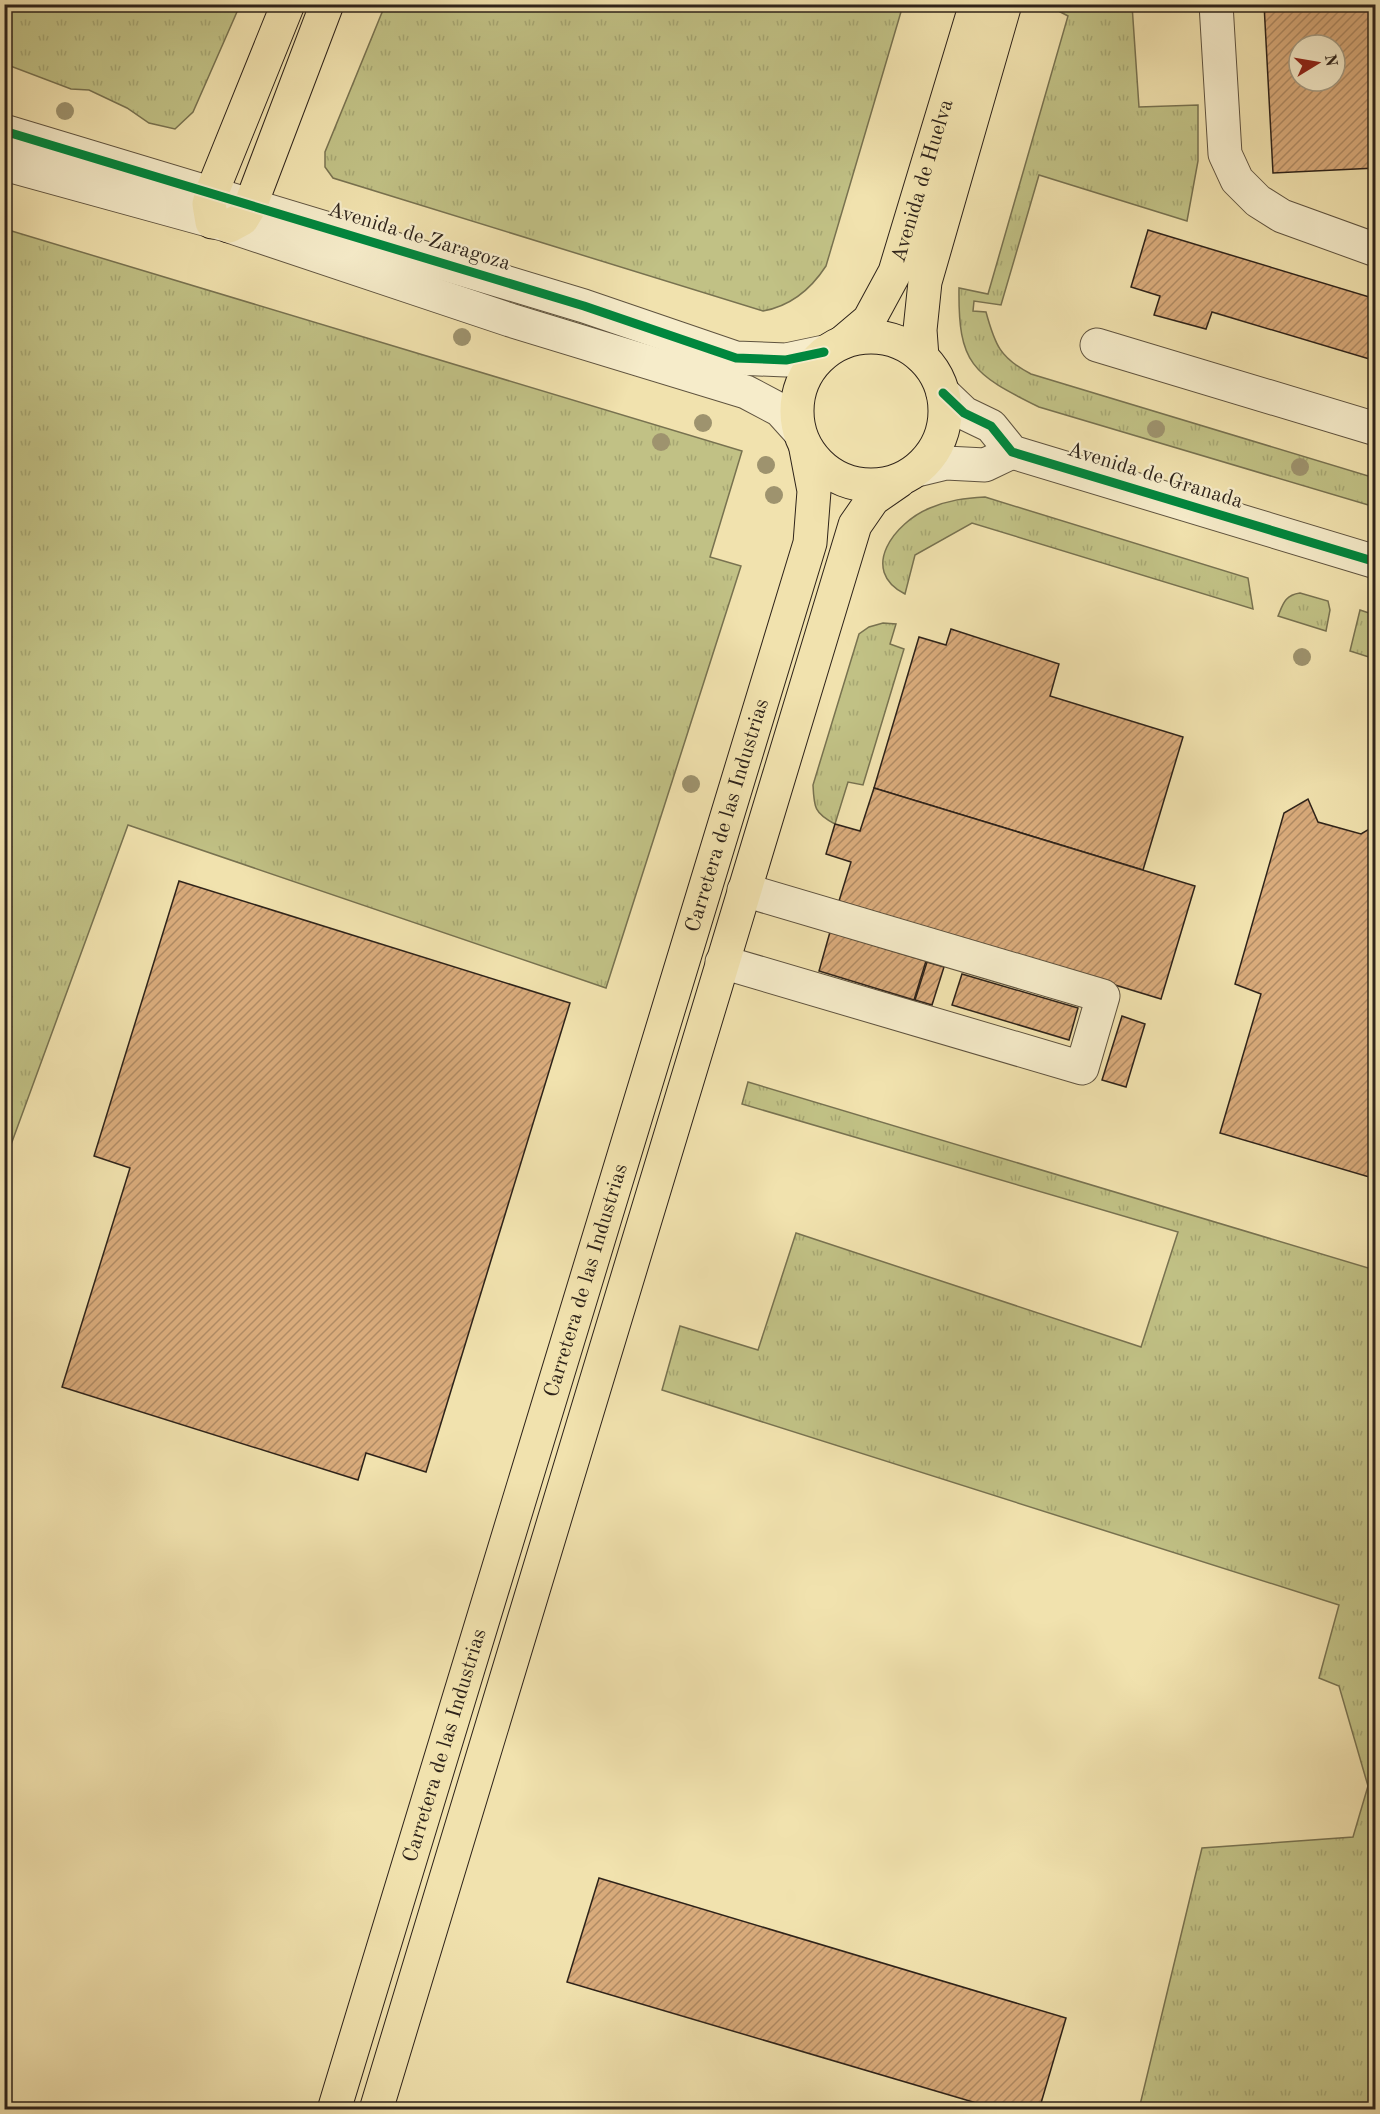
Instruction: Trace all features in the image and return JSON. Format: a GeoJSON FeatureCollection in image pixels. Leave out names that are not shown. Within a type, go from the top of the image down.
{"type":"FeatureCollection","features":[{"type":"Feature","properties":{"kind":"main road"},"geometry":{"type":"LineString","coordinates":[[226,211],[288,4]]}},
{"type":"Feature","properties":{"kind":"main road"},"geometry":{"type":"LineString","coordinates":[[226,211],[327,4]]}},
{"type":"Feature","properties":{"kind":"main road","name":"Avenida de Huelva"},"geometry":{"type":"LineString","coordinates":[[834,347],[869,320],[895,272],[976,4]]}},
{"type":"Feature","properties":{"kind":"main road","name":"Avenida de Huelva"},"geometry":{"type":"LineString","coordinates":[[922,357],[920,330],[925,282],[1005,4]]}},
{"type":"Feature","properties":{"kind":"main road"},"geometry":{"type":"LineString","coordinates":[[863,337],[885,338],[904,345],[922,357],[935,374],[943,393],[945,415],[942,436],[932,455],[908,476],[878,486],[857,485],[837,478],[819,466],[802,439],[796,408],[800,387],[810,368],[834,347],[863,337]]}},
{"type":"Feature","properties":{"kind":"main road","name":"Carretera de las Industrias"},"geometry":{"type":"LineString","coordinates":[[334,2109],[810,543],[814,491],[802,439]]}},
{"type":"Feature","properties":{"kind":"main road","name":"Carretera de las Industrias"},"geometry":{"type":"LineString","coordinates":[[376,2109],[855,525],[873,500],[908,476]]}},
{"type":"Feature","properties":{"kind":"street"},"geometry":{"type":"LineString","coordinates":[[1216,4],[1225,154],[1238,180],[1258,201],[1282,216],[1376,250]]}},
{"type":"Feature","properties":{"kind":"street","name":"Avenida de Zaragoza"},"geometry":{"type":"LineString","coordinates":[[4,131],[226,211],[510,320],[746,392],[780,410],[802,439]]}},
{"type":"Feature","properties":{"kind":"street","name":"Avenida de Zaragoza"},"geometry":{"type":"LineString","coordinates":[[4,164],[226,211],[584,306],[736,358],[786,360],[834,347]]}},
{"type":"Feature","properties":{"kind":"street"},"geometry":{"type":"LineString","coordinates":[[1097,345],[1376,429]]}},
{"type":"Feature","properties":{"kind":"street"},"geometry":{"type":"LineString","coordinates":[[908,476],[946,463],[985,465],[1012,452],[991,426],[964,413],[943,393]]}},
{"type":"Feature","properties":{"kind":"street","name":"Avenida de Granada"},"geometry":{"type":"LineString","coordinates":[[1012,452],[1376,562]]}},
{"type":"Feature","properties":{"kind":"street"},"geometry":{"type":"LineString","coordinates":[[722,962],[1082,1068],[1103,996],[744,890]]}},
{"type":"Feature","properties":{"kind":"green space"},"geometry":{"type":"Polygon","coordinates":[[[385,4],[903,5],[826,266],[807,289],[791,301],[763,311],[333,178],[325,167],[325,152],[385,4]]]}},
{"type":"Feature","properties":{"kind":"green space"},"geometry":{"type":"Polygon","coordinates":[[[4,5],[240,5],[193,112],[175,129],[149,123],[127,108],[89,90],[71,89],[5,64],[4,5]]]}},
{"type":"Feature","properties":{"kind":"green space"},"geometry":{"type":"Polygon","coordinates":[[[1047,5],[1132,5],[1139,107],[1198,105],[1198,161],[1187,221],[1039,175],[1001,305],[974,301],[973,311],[986,312],[992,333],[1000,349],[1012,362],[1031,374],[1375,478],[1375,507],[1039,407],[998,385],[973,364],[962,334],[959,288],[988,294],[1068,16],[1047,5]]]}},
{"type":"Feature","properties":{"kind":"green space"},"geometry":{"type":"Polygon","coordinates":[[[5,229],[742,451],[710,557],[741,566],[606,988],[128,825],[5,1161],[5,229]]]}},
{"type":"Feature","properties":{"kind":"green space"},"geometry":{"type":"Polygon","coordinates":[[[985,497],[1248,578],[1253,609],[972,523],[915,555],[905,594],[891,584],[884,572],[883,560],[894,535],[905,524],[937,505],[985,497]]]}},
{"type":"Feature","properties":{"kind":"green space"},"geometry":{"type":"Polygon","coordinates":[[[1300,593],[1328,601],[1330,610],[1326,631],[1278,616],[1288,598],[1300,593]]]}},
{"type":"Feature","properties":{"kind":"green space"},"geometry":{"type":"Polygon","coordinates":[[[1360,610],[1375,615],[1375,659],[1350,651],[1360,610]]]}},
{"type":"Feature","properties":{"kind":"green space"},"geometry":{"type":"Polygon","coordinates":[[[883,623],[896,624],[890,644],[904,649],[863,785],[848,782],[835,824],[816,809],[813,785],[859,634],[869,627],[883,623]]]}},
{"type":"Feature","properties":{"kind":"green space"},"geometry":{"type":"Polygon","coordinates":[[[748,1082],[1375,1270],[1375,2109],[1139,2109],[1202,1848],[1353,1837],[1368,1786],[1339,1686],[1319,1678],[1339,1605],[662,1390],[680,1326],[758,1350],[796,1233],[1141,1347],[1178,1232],[742,1104],[748,1082]]]}},
{"type":"Feature","properties":{"kind":"building"},"geometry":{"type":"Polygon","coordinates":[[[1264,4],[1376,4],[1376,168],[1273,173],[1264,4]]]}},
{"type":"Feature","properties":{"kind":"building"},"geometry":{"type":"Polygon","coordinates":[[[1148,230],[1376,299],[1376,361],[1212,312],[1206,329],[1154,315],[1160,296],[1131,287],[1148,230]]]}},
{"type":"Feature","properties":{"kind":"building"},"geometry":{"type":"Polygon","coordinates":[[[951,629],[1059,664],[1050,696],[1183,737],[1143,870],[874,788],[919,637],[946,645],[951,629]]]}},
{"type":"Feature","properties":{"kind":"building"},"geometry":{"type":"Polygon","coordinates":[[[874,788],[1195,886],[1161,999],[839,901],[851,862],[826,854],[835,824],[860,831],[874,788]]]}},
{"type":"Feature","properties":{"kind":"building"},"geometry":{"type":"Polygon","coordinates":[[[1308,799],[1318,822],[1361,834],[1376,825],[1376,1179],[1220,1133],[1261,994],[1235,984],[1284,813],[1308,799]]]}},
{"type":"Feature","properties":{"kind":"building"},"geometry":{"type":"Polygon","coordinates":[[[179,881],[570,1003],[426,1472],[366,1453],[358,1480],[62,1387],[130,1168],[94,1156],[179,881]]]}},
{"type":"Feature","properties":{"kind":"building"},"geometry":{"type":"Polygon","coordinates":[[[830,932],[926,961],[914,1000],[819,971],[830,932]]]}},
{"type":"Feature","properties":{"kind":"building"},"geometry":{"type":"Polygon","coordinates":[[[927,962],[944,967],[932,1005],[915,1000],[927,962]]]}},
{"type":"Feature","properties":{"kind":"building"},"geometry":{"type":"Polygon","coordinates":[[[962,974],[1078,1008],[1069,1040],[952,1005],[962,974]]]}},
{"type":"Feature","properties":{"kind":"building"},"geometry":{"type":"Polygon","coordinates":[[[1122,1016],[1145,1024],[1126,1087],[1102,1080],[1122,1016]]]}},
{"type":"Feature","properties":{"kind":"building"},"geometry":{"type":"Polygon","coordinates":[[[599,1878],[1066,2018],[1039,2110],[1000,2110],[567,1982],[599,1878]]]}},
{"type":"Feature","properties":{"kind":"cycle path"},"geometry":{"type":"LineString","coordinates":[[4,131],[584,306],[736,358],[786,360],[824,352]]}},
{"type":"Feature","properties":{"kind":"cycle path"},"geometry":{"type":"LineString","coordinates":[[943,393],[964,413],[991,426],[1012,452],[1376,562]]}}]}
